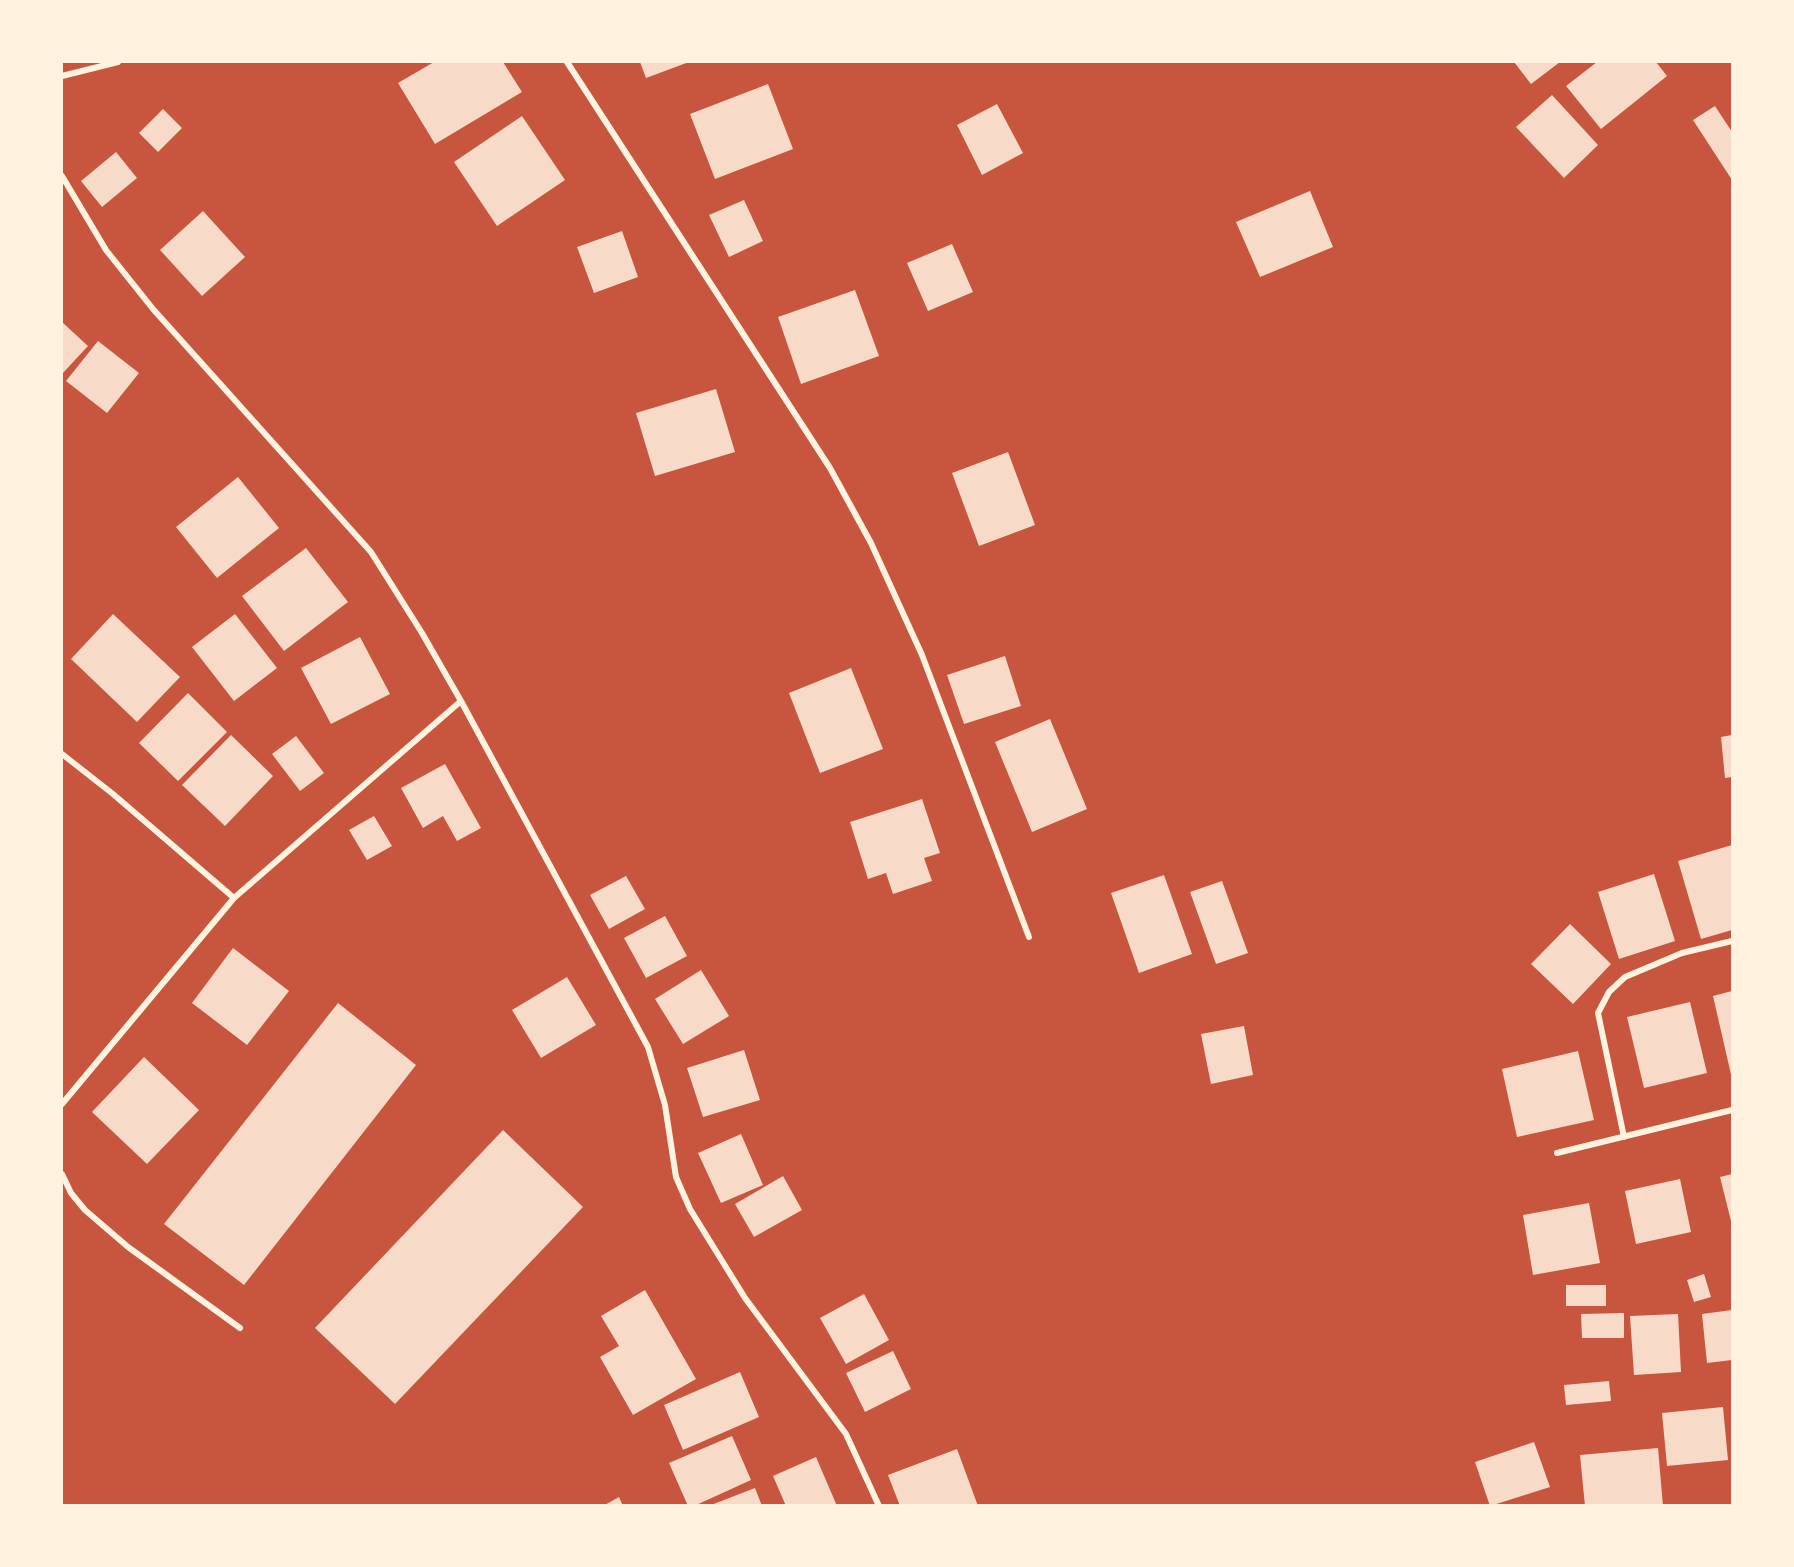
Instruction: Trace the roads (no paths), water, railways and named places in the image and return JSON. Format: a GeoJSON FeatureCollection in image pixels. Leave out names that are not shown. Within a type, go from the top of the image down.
{"type":"FeatureCollection","features":[{"type":"Feature","properties":{"kind":"street"},"geometry":{"type":"LineString","coordinates":[[62,76],[117,62]]}},
{"type":"Feature","properties":{"kind":"street"},"geometry":{"type":"LineString","coordinates":[[567,62],[830,468],[871,543],[922,655],[1029,936]]}},
{"type":"Feature","properties":{"kind":"street"},"geometry":{"type":"LineString","coordinates":[[62,176],[106,250],[153,309],[371,552],[422,633],[648,1047],[665,1105],[676,1177],[690,1209],[745,1298],[846,1434],[879,1506]]}},
{"type":"Feature","properties":{"kind":"street"},"geometry":{"type":"LineString","coordinates":[[62,1104],[234,898],[461,701]]}},
{"type":"Feature","properties":{"kind":"street"},"geometry":{"type":"LineString","coordinates":[[62,754],[113,794],[234,898]]}},
{"type":"Feature","properties":{"kind":"street"},"geometry":{"type":"LineString","coordinates":[[1624,1137],[1598,1013],[1609,992],[1625,976],[1682,953],[1732,941]]}},
{"type":"Feature","properties":{"kind":"street"},"geometry":{"type":"LineString","coordinates":[[1557,1153],[1732,1110]]}},
{"type":"Feature","properties":{"kind":"street"},"geometry":{"type":"LineString","coordinates":[[62,1174],[71,1193],[85,1210],[128,1247],[240,1328]]}}]}
